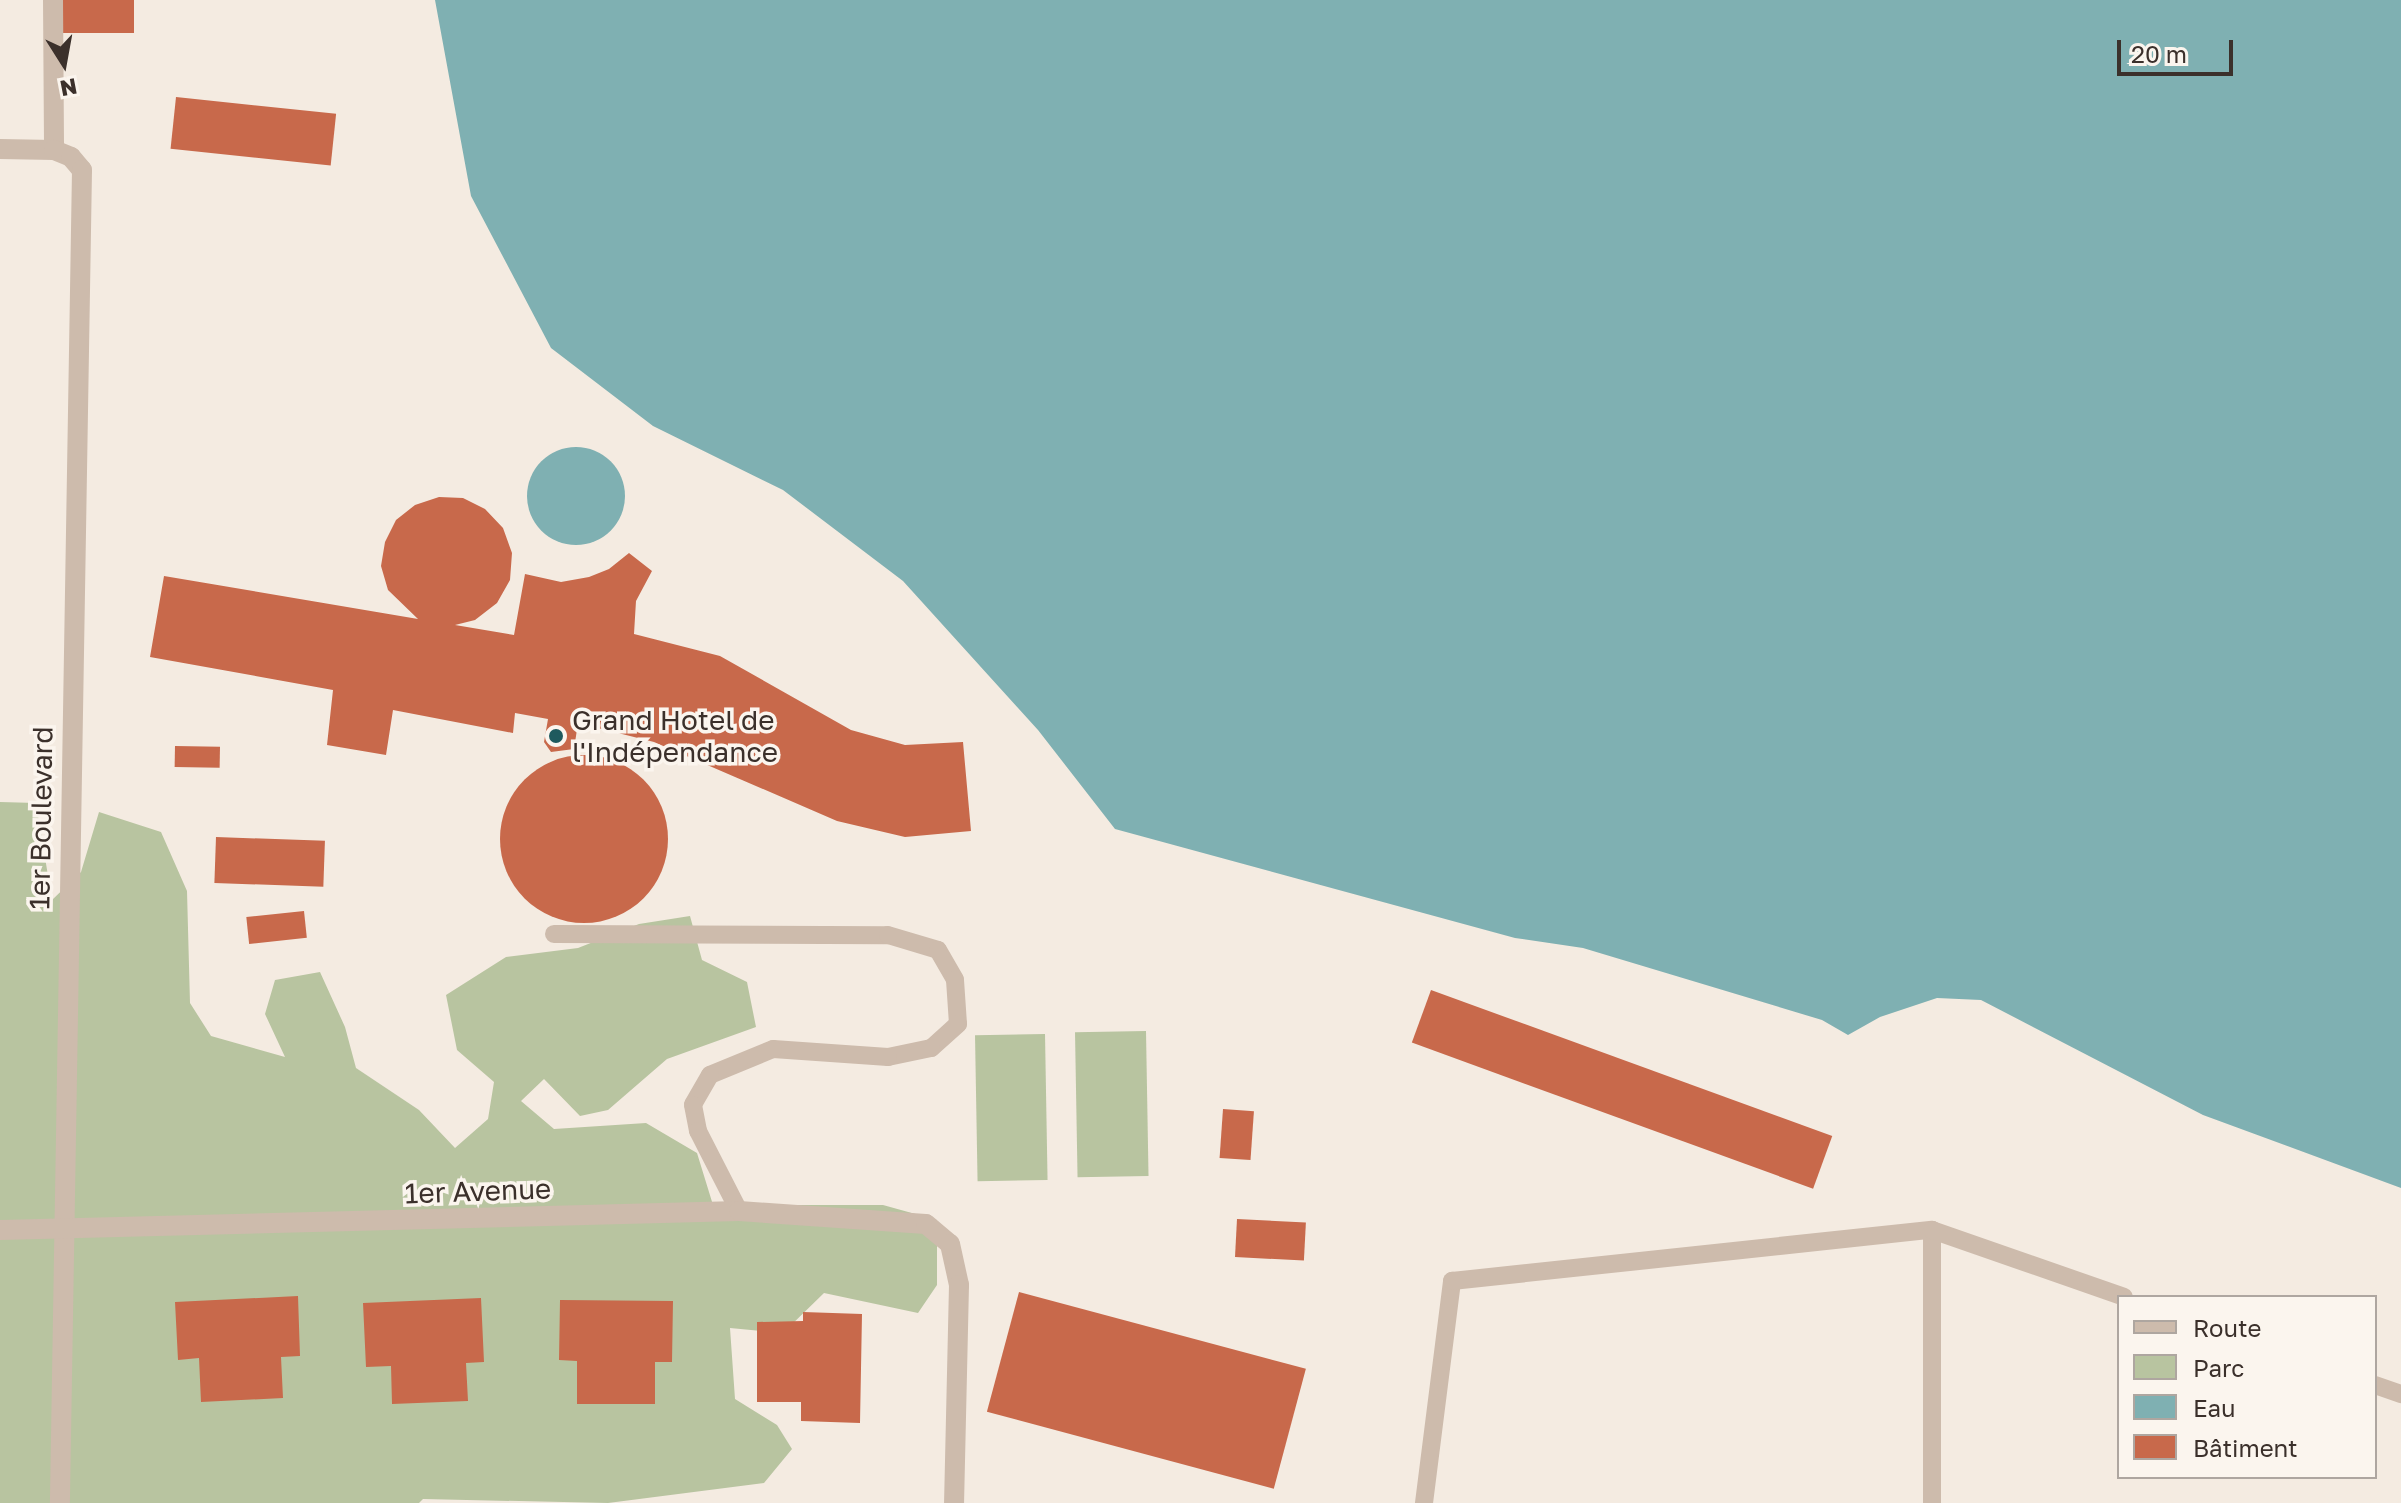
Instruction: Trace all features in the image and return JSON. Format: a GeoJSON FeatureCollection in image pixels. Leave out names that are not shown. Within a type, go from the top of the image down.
{"type":"FeatureCollection","features":[{"type":"Feature","properties":{"kind":"street"},"geometry":{"type":"LineString","coordinates":[[0,149],[54,150],[53,0]]}},
{"type":"Feature","properties":{"kind":"street","name":"1er Boulevard"},"geometry":{"type":"LineString","coordinates":[[54,150],[71,157],[82,170],[61,1232],[60,1503]]}},
{"type":"Feature","properties":{"kind":"street","name":"1er Avenue"},"geometry":{"type":"LineString","coordinates":[[0,1230],[61,1232],[739,1211],[926,1224],[950,1244],[959,1285],[954,1503]]}},
{"type":"Feature","properties":{"kind":"lane"},"geometry":{"type":"LineString","coordinates":[[554,934],[888,935],[938,950],[955,980],[958,1024],[931,1048],[888,1057],[773,1049],[710,1075],[693,1105],[698,1131],[739,1211]]}},
{"type":"Feature","properties":{"kind":"lane"},"geometry":{"type":"LineString","coordinates":[[1424,1503],[1452,1281],[1932,1230],[2118,1295]]}},
{"type":"Feature","properties":{"kind":"lane"},"geometry":{"type":"LineString","coordinates":[[1932,1230],[1932,1503]]}},
{"type":"Feature","properties":{"kind":"lane"},"geometry":{"type":"LineString","coordinates":[[2377,1386],[2401,1394]]}},
{"type":"Feature","properties":{"kind":"green space"},"geometry":{"type":"Polygon","coordinates":[[[0,802],[36,803],[52,900],[81,872],[99,812],[161,832],[187,891],[190,1003],[211,1036],[285,1057],[265,1014],[275,980],[320,972],[345,1027],[356,1068],[419,1110],[455,1148],[488,1119],[494,1082],[457,1050],[446,995],[506,957],[578,948],[639,924],[690,916],[702,960],[747,982],[756,1027],[667,1059],[608,1110],[580,1116],[544,1079],[521,1101],[554,1129],[646,1123],[697,1153],[713,1205],[883,1205],[937,1220],[937,1285],[918,1313],[824,1293],[783,1333],[730,1328],[735,1399],[777,1425],[792,1449],[764,1483],[608,1503],[423,1499],[419,1503],[0,1503],[0,802]]]}},
{"type":"Feature","properties":{"kind":"green space"},"geometry":{"type":"Polygon","coordinates":[[[1146,1031],[1149,1176],[1078,1177],[1075,1032],[1146,1031]]]}},
{"type":"Feature","properties":{"kind":"green space"},"geometry":{"type":"Polygon","coordinates":[[[1045,1034],[1048,1180],[978,1181],[975,1035],[1045,1034]]]}},
{"type":"Feature","properties":{"kind":"water"},"geometry":{"type":"Polygon","coordinates":[[[435,0],[2401,0],[2401,1188],[2203,1115],[1981,1000],[1937,998],[1880,1017],[1848,1035],[1822,1020],[1583,948],[1515,938],[1115,829],[1038,730],[903,581],[783,490],[653,426],[551,348],[471,196],[435,0]]]}},
{"type":"Feature","properties":{"kind":"water"},"geometry":{"type":"Polygon","coordinates":[[[576,447],[595,451],[611,461],[621,477],[625,496],[621,515],[611,531],[595,541],[576,545],[557,541],[541,531],[531,515],[527,496],[531,477],[541,461],[557,451],[576,447]]]}},
{"type":"Feature","properties":{"kind":"building"},"geometry":{"type":"Polygon","coordinates":[[[63,0],[134,0],[134,33],[63,33],[63,0]]]}},
{"type":"Feature","properties":{"kind":"building"},"geometry":{"type":"Polygon","coordinates":[[[176,97],[336,114],[331,166],[171,149],[176,97]]]}},
{"type":"Feature","properties":{"kind":"building"},"geometry":{"type":"Polygon","coordinates":[[[439,497],[463,498],[485,509],[503,528],[512,553],[510,580],[497,603],[475,620],[455,625],[514,635],[525,574],[561,582],[589,577],[609,569],[629,553],[652,571],[636,601],[634,634],[720,656],[851,730],[905,745],[963,742],[971,831],[905,837],[837,821],[654,742],[578,723],[574,749],[551,752],[544,742],[548,719],[515,713],[513,733],[393,710],[386,755],[327,745],[333,690],[150,657],[164,576],[418,619],[388,590],[381,566],[385,542],[396,520],[415,505],[439,497]]]}},
{"type":"Feature","properties":{"kind":"building"},"geometry":{"type":"Polygon","coordinates":[[[175,746],[220,747],[220,768],[175,767],[175,746]]]}},
{"type":"Feature","properties":{"kind":"building"},"geometry":{"type":"Polygon","coordinates":[[[584,755],[616,761],[643,780],[662,807],[668,839],[662,871],[643,898],[616,917],[584,923],[552,917],[525,898],[506,871],[500,839],[506,807],[525,780],[552,761],[584,755]]]}},
{"type":"Feature","properties":{"kind":"building"},"geometry":{"type":"Polygon","coordinates":[[[216,837],[325,841],[323,887],[214,883],[216,837]]]}},
{"type":"Feature","properties":{"kind":"building"},"geometry":{"type":"Polygon","coordinates":[[[304,911],[307,938],[249,944],[246,917],[304,911]]]}},
{"type":"Feature","properties":{"kind":"building"},"geometry":{"type":"Polygon","coordinates":[[[1431,990],[1832,1136],[1813,1189],[1412,1043],[1431,990]]]}},
{"type":"Feature","properties":{"kind":"building"},"geometry":{"type":"Polygon","coordinates":[[[1223,1109],[1254,1111],[1251,1160],[1220,1158],[1223,1109]]]}},
{"type":"Feature","properties":{"kind":"building"},"geometry":{"type":"Polygon","coordinates":[[[1237,1219],[1306,1223],[1304,1261],[1235,1257],[1237,1219]]]}},
{"type":"Feature","properties":{"kind":"building"},"geometry":{"type":"Polygon","coordinates":[[[1019,1292],[1306,1369],[1274,1489],[987,1412],[1019,1292]]]}},
{"type":"Feature","properties":{"kind":"building"},"geometry":{"type":"Polygon","coordinates":[[[298,1296],[300,1356],[281,1357],[283,1398],[201,1402],[199,1358],[178,1360],[175,1302],[298,1296]]]}},
{"type":"Feature","properties":{"kind":"building"},"geometry":{"type":"Polygon","coordinates":[[[481,1298],[484,1362],[466,1363],[468,1401],[392,1404],[391,1366],[366,1367],[363,1303],[481,1298]]]}},
{"type":"Feature","properties":{"kind":"building"},"geometry":{"type":"Polygon","coordinates":[[[560,1300],[673,1301],[672,1362],[655,1362],[655,1404],[577,1404],[577,1361],[559,1360],[560,1300]]]}},
{"type":"Feature","properties":{"kind":"building"},"geometry":{"type":"Polygon","coordinates":[[[803,1312],[862,1314],[860,1423],[801,1421],[801,1402],[757,1402],[757,1322],[803,1321],[803,1312]]]}},
{"type":"Feature","properties":{"kind":"place","name":"Grand Hotel de l'Indépendance"},"geometry":{"type":"Point","coordinates":[556,736]}}]}
